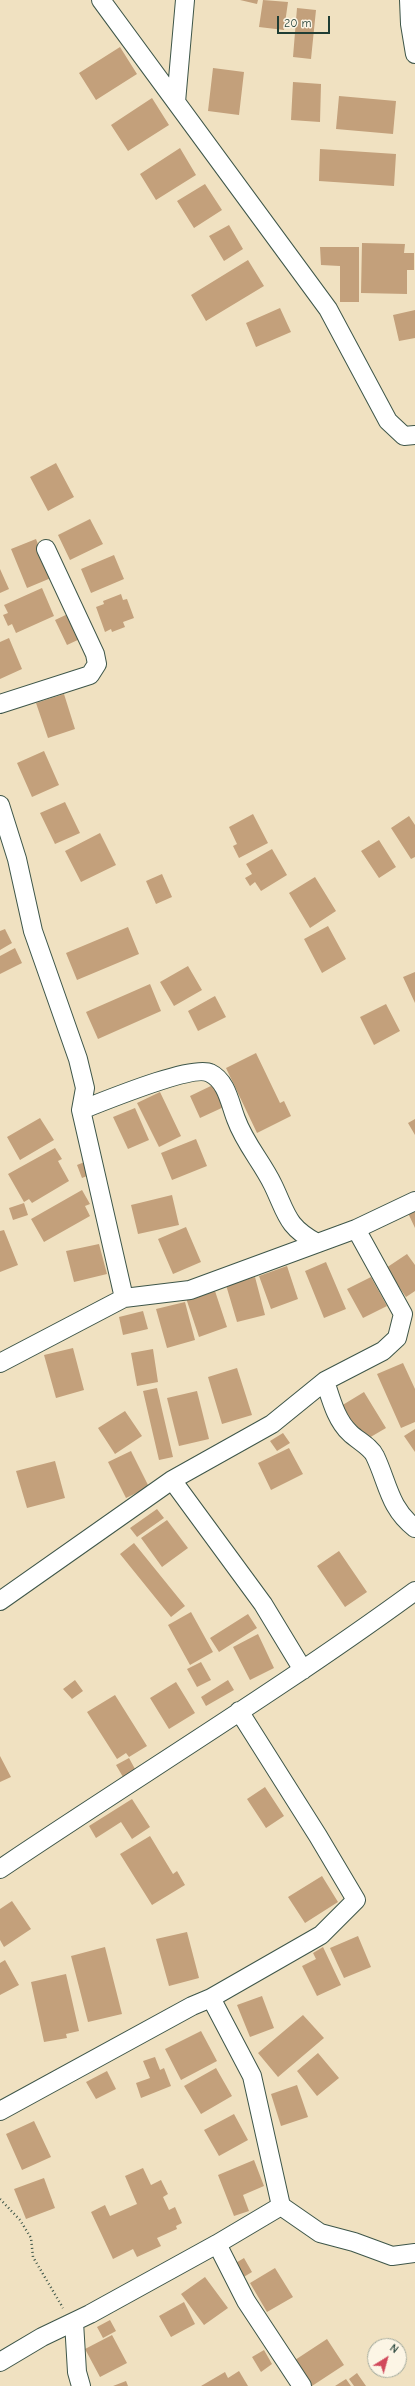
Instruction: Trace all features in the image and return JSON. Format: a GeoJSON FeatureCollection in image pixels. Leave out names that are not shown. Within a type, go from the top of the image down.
{"type":"FeatureCollection","features":[{"type":"Feature","properties":{"kind":"street"},"geometry":{"type":"LineString","coordinates":[[101,0],[328,309],[388,421],[404,436],[415,435]]}},
{"type":"Feature","properties":{"kind":"street"},"geometry":{"type":"LineString","coordinates":[[176,102],[185,0]]}},
{"type":"Feature","properties":{"kind":"street"},"geometry":{"type":"LineString","coordinates":[[409,0],[410,24],[415,54]]}},
{"type":"Feature","properties":{"kind":"street"},"geometry":{"type":"LineString","coordinates":[[0,704],[90,675],[97,664],[95,654],[46,549]]}},
{"type":"Feature","properties":{"kind":"street"},"geometry":{"type":"LineString","coordinates":[[0,805],[17,859],[33,931],[78,1059],[85,1088],[81,1110],[124,1298]]}},
{"type":"Feature","properties":{"kind":"street"},"geometry":{"type":"LineString","coordinates":[[81,1110],[118,1095],[194,1071],[210,1072],[222,1082],[250,1150],[265,1168],[290,1224],[303,1236],[317,1243]]}},
{"type":"Feature","properties":{"kind":"street"},"geometry":{"type":"LineString","coordinates":[[0,1363],[124,1298],[190,1290],[356,1228],[415,1201]]}},
{"type":"Feature","properties":{"kind":"street"},"geometry":{"type":"LineString","coordinates":[[0,1601],[172,1480],[272,1424],[325,1381],[383,1351],[397,1338],[402,1325],[403,1314],[356,1228]]}},
{"type":"Feature","properties":{"kind":"street"},"geometry":{"type":"LineString","coordinates":[[325,1381],[335,1411],[348,1432],[374,1454],[388,1494],[404,1520],[415,1528]]}},
{"type":"Feature","properties":{"kind":"street"},"geometry":{"type":"LineString","coordinates":[[172,1480],[258,1598],[303,1670]]}},
{"type":"Feature","properties":{"kind":"street"},"geometry":{"type":"LineString","coordinates":[[0,1869],[239,1710],[338,1648],[415,1591]]}},
{"type":"Feature","properties":{"kind":"street"},"geometry":{"type":"LineString","coordinates":[[0,2111],[192,2006],[212,1998],[321,1935],[356,1900],[318,1836],[239,1710]]}},
{"type":"Feature","properties":{"kind":"street"},"geometry":{"type":"LineString","coordinates":[[212,1998],[252,2076],[282,2206],[320,2233],[354,2242],[392,2256],[415,2253]]}},
{"type":"Feature","properties":{"kind":"street"},"geometry":{"type":"LineString","coordinates":[[0,2362],[42,2337],[74,2322],[217,2244],[282,2206]]}},
{"type":"Feature","properties":{"kind":"street"},"geometry":{"type":"LineString","coordinates":[[217,2244],[246,2300],[302,2386]]}},
{"type":"Feature","properties":{"kind":"street"},"geometry":{"type":"LineString","coordinates":[[74,2322],[78,2372],[81,2386]]}},
{"type":"Feature","properties":{"kind":"path"},"geometry":{"type":"LineString","coordinates":[[0,2199],[24,2226],[31,2238],[33,2257],[60,2304],[74,2322]]}},
{"type":"Feature","properties":{"kind":"building"},"geometry":{"type":"Polygon","coordinates":[[[240,0],[258,0],[257,4],[240,0]]]}},
{"type":"Feature","properties":{"kind":"building"},"geometry":{"type":"Polygon","coordinates":[[[263,0],[288,2],[284,30],[259,27],[263,0]]]}},
{"type":"Feature","properties":{"kind":"building"},"geometry":{"type":"Polygon","coordinates":[[[297,8],[316,10],[311,59],[293,57],[297,8]]]}},
{"type":"Feature","properties":{"kind":"building"},"geometry":{"type":"Polygon","coordinates":[[[120,47],[137,74],[96,100],[79,73],[120,47]]]}},
{"type":"Feature","properties":{"kind":"building"},"geometry":{"type":"Polygon","coordinates":[[[213,68],[244,72],[239,115],[208,111],[213,68]]]}},
{"type":"Feature","properties":{"kind":"building"},"geometry":{"type":"Polygon","coordinates":[[[293,82],[321,84],[320,122],[291,120],[293,82]]]}},
{"type":"Feature","properties":{"kind":"building"},"geometry":{"type":"Polygon","coordinates":[[[339,96],[396,101],[393,134],[336,129],[339,96]]]}},
{"type":"Feature","properties":{"kind":"building"},"geometry":{"type":"Polygon","coordinates":[[[152,98],[169,125],[128,151],[111,125],[152,98]]]}},
{"type":"Feature","properties":{"kind":"building"},"geometry":{"type":"Polygon","coordinates":[[[180,148],[196,175],[156,200],[140,174],[180,148]]]}},
{"type":"Feature","properties":{"kind":"building"},"geometry":{"type":"Polygon","coordinates":[[[320,149],[396,154],[394,186],[319,181],[320,149]]]}},
{"type":"Feature","properties":{"kind":"building"},"geometry":{"type":"Polygon","coordinates":[[[205,184],[222,210],[194,228],[177,201],[205,184]]]}},
{"type":"Feature","properties":{"kind":"building"},"geometry":{"type":"Polygon","coordinates":[[[229,225],[243,249],[224,261],[209,236],[229,225]]]}},
{"type":"Feature","properties":{"kind":"building"},"geometry":{"type":"Polygon","coordinates":[[[362,243],[405,244],[404,253],[414,253],[414,270],[407,270],[407,294],[361,293],[362,243]]]}},
{"type":"Feature","properties":{"kind":"building"},"geometry":{"type":"Polygon","coordinates":[[[320,247],[359,247],[359,302],[340,302],[340,266],[321,265],[320,247]]]}},
{"type":"Feature","properties":{"kind":"building"},"geometry":{"type":"Polygon","coordinates":[[[248,260],[264,286],[206,321],[191,295],[248,260]]]}},
{"type":"Feature","properties":{"kind":"building"},"geometry":{"type":"Polygon","coordinates":[[[280,308],[291,332],[256,347],[246,323],[280,308]]]}},
{"type":"Feature","properties":{"kind":"building"},"geometry":{"type":"Polygon","coordinates":[[[415,310],[415,338],[399,341],[393,315],[415,310]]]}},
{"type":"Feature","properties":{"kind":"building"},"geometry":{"type":"Polygon","coordinates":[[[56,463],[74,497],[48,511],[30,477],[56,463]]]}},
{"type":"Feature","properties":{"kind":"building"},"geometry":{"type":"Polygon","coordinates":[[[90,519],[103,544],[70,560],[58,535],[90,519]]]}},
{"type":"Feature","properties":{"kind":"building"},"geometry":{"type":"Polygon","coordinates":[[[36,539],[51,578],[27,588],[11,549],[36,539]]]}},
{"type":"Feature","properties":{"kind":"building"},"geometry":{"type":"Polygon","coordinates":[[[114,555],[124,579],[91,593],[81,569],[114,555]]]}},
{"type":"Feature","properties":{"kind":"building"},"geometry":{"type":"Polygon","coordinates":[[[0,569],[9,589],[0,593],[0,569]]]}},
{"type":"Feature","properties":{"kind":"building"},"geometry":{"type":"Polygon","coordinates":[[[42,588],[54,616],[16,633],[12,624],[8,626],[3,615],[8,613],[4,605],[42,588]]]}},
{"type":"Feature","properties":{"kind":"building"},"geometry":{"type":"Polygon","coordinates":[[[121,594],[123,600],[127,599],[134,618],[123,622],[125,627],[112,632],[111,629],[105,632],[96,607],[104,604],[103,601],[121,594]]]}},
{"type":"Feature","properties":{"kind":"building"},"geometry":{"type":"Polygon","coordinates":[[[70,613],[82,638],[67,645],[55,620],[70,613]]]}},
{"type":"Feature","properties":{"kind":"building"},"geometry":{"type":"Polygon","coordinates":[[[9,638],[22,669],[0,679],[0,642],[9,638]]]}},
{"type":"Feature","properties":{"kind":"building"},"geometry":{"type":"Polygon","coordinates":[[[64,694],[75,729],[48,738],[36,703],[64,694]]]}},
{"type":"Feature","properties":{"kind":"building"},"geometry":{"type":"Polygon","coordinates":[[[44,751],[59,785],[32,797],[17,763],[44,751]]]}},
{"type":"Feature","properties":{"kind":"building"},"geometry":{"type":"Polygon","coordinates":[[[65,802],[80,833],[55,844],[40,813],[65,802]]]}},
{"type":"Feature","properties":{"kind":"building"},"geometry":{"type":"Polygon","coordinates":[[[253,814],[268,843],[239,858],[233,846],[237,844],[229,827],[253,814]]]}},
{"type":"Feature","properties":{"kind":"building"},"geometry":{"type":"Polygon","coordinates":[[[409,816],[415,825],[415,857],[411,859],[391,828],[409,816]]]}},
{"type":"Feature","properties":{"kind":"building"},"geometry":{"type":"Polygon","coordinates":[[[100,833],[116,865],[81,882],[65,851],[100,833]]]}},
{"type":"Feature","properties":{"kind":"building"},"geometry":{"type":"Polygon","coordinates":[[[379,840],[396,867],[379,878],[361,851],[379,840]]]}},
{"type":"Feature","properties":{"kind":"building"},"geometry":{"type":"Polygon","coordinates":[[[272,849],[287,875],[261,891],[255,882],[250,886],[245,878],[252,874],[246,864],[272,849]]]}},
{"type":"Feature","properties":{"kind":"building"},"geometry":{"type":"Polygon","coordinates":[[[162,874],[172,897],[156,904],[146,881],[162,874]]]}},
{"type":"Feature","properties":{"kind":"building"},"geometry":{"type":"Polygon","coordinates":[[[315,877],[336,911],[310,928],[289,893],[315,877]]]}},
{"type":"Feature","properties":{"kind":"building"},"geometry":{"type":"Polygon","coordinates":[[[328,926],[346,959],[322,973],[304,939],[328,926]]]}},
{"type":"Feature","properties":{"kind":"building"},"geometry":{"type":"Polygon","coordinates":[[[128,927],[139,954],[77,980],[66,953],[128,927]]]}},
{"type":"Feature","properties":{"kind":"building"},"geometry":{"type":"Polygon","coordinates":[[[5,929],[12,943],[0,950],[0,931],[5,929]]]}},
{"type":"Feature","properties":{"kind":"building"},"geometry":{"type":"Polygon","coordinates":[[[15,948],[22,963],[0,974],[0,956],[15,948]]]}},
{"type":"Feature","properties":{"kind":"building"},"geometry":{"type":"Polygon","coordinates":[[[188,966],[202,990],[174,1006],[160,982],[188,966]]]}},
{"type":"Feature","properties":{"kind":"building"},"geometry":{"type":"Polygon","coordinates":[[[415,972],[415,1003],[403,977],[415,972]]]}},
{"type":"Feature","properties":{"kind":"building"},"geometry":{"type":"Polygon","coordinates":[[[150,984],[161,1011],[98,1039],[86,1012],[150,984]]]}},
{"type":"Feature","properties":{"kind":"building"},"geometry":{"type":"Polygon","coordinates":[[[215,996],[226,1017],[198,1031],[188,1011],[215,996]]]}},
{"type":"Feature","properties":{"kind":"building"},"geometry":{"type":"Polygon","coordinates":[[[386,1004],[400,1031],[374,1045],[360,1017],[386,1004]]]}},
{"type":"Feature","properties":{"kind":"building"},"geometry":{"type":"Polygon","coordinates":[[[256,1053],[280,1103],[284,1101],[291,1116],[257,1133],[226,1068],[256,1053]]]}},
{"type":"Feature","properties":{"kind":"building"},"geometry":{"type":"Polygon","coordinates":[[[215,1084],[226,1106],[200,1118],[190,1096],[215,1084]]]}},
{"type":"Feature","properties":{"kind":"building"},"geometry":{"type":"Polygon","coordinates":[[[160,1092],[181,1136],[159,1147],[137,1103],[160,1092]]]}},
{"type":"Feature","properties":{"kind":"building"},"geometry":{"type":"Polygon","coordinates":[[[135,1108],[149,1140],[128,1149],[113,1117],[135,1108]]]}},
{"type":"Feature","properties":{"kind":"building"},"geometry":{"type":"Polygon","coordinates":[[[40,1118],[54,1140],[20,1160],[7,1137],[40,1118]]]}},
{"type":"Feature","properties":{"kind":"building"},"geometry":{"type":"Polygon","coordinates":[[[415,1119],[415,1135],[408,1123],[415,1119]]]}},
{"type":"Feature","properties":{"kind":"building"},"geometry":{"type":"Polygon","coordinates":[[[196,1139],[207,1166],[172,1180],[161,1153],[196,1139]]]}},
{"type":"Feature","properties":{"kind":"building"},"geometry":{"type":"Polygon","coordinates":[[[55,1148],[62,1159],[58,1161],[69,1181],[32,1203],[29,1199],[24,1202],[8,1174],[55,1148]]]}},
{"type":"Feature","properties":{"kind":"building"},"geometry":{"type":"Polygon","coordinates":[[[87,1161],[92,1174],[82,1178],[77,1165],[87,1161]]]}},
{"type":"Feature","properties":{"kind":"building"},"geometry":{"type":"Polygon","coordinates":[[[82,1190],[90,1204],[85,1206],[90,1216],[44,1242],[31,1219],[82,1190]]]}},
{"type":"Feature","properties":{"kind":"building"},"geometry":{"type":"Polygon","coordinates":[[[172,1195],[179,1225],[138,1234],[131,1205],[172,1195]]]}},
{"type":"Feature","properties":{"kind":"building"},"geometry":{"type":"Polygon","coordinates":[[[24,1203],[28,1215],[13,1220],[9,1208],[24,1203]]]}},
{"type":"Feature","properties":{"kind":"building"},"geometry":{"type":"Polygon","coordinates":[[[415,1209],[415,1228],[408,1213],[415,1209]]]}},
{"type":"Feature","properties":{"kind":"building"},"geometry":{"type":"Polygon","coordinates":[[[186,1227],[201,1262],[173,1274],[158,1239],[186,1227]]]}},
{"type":"Feature","properties":{"kind":"building"},"geometry":{"type":"Polygon","coordinates":[[[4,1230],[18,1265],[0,1272],[0,1231],[4,1230]]]}},
{"type":"Feature","properties":{"kind":"building"},"geometry":{"type":"Polygon","coordinates":[[[99,1244],[107,1274],[74,1282],[66,1251],[99,1244]]]}},
{"type":"Feature","properties":{"kind":"building"},"geometry":{"type":"Polygon","coordinates":[[[407,1254],[415,1265],[415,1291],[406,1297],[386,1268],[407,1254]]]}},
{"type":"Feature","properties":{"kind":"building"},"geometry":{"type":"Polygon","coordinates":[[[326,1262],[346,1309],[324,1318],[305,1271],[326,1262]]]}},
{"type":"Feature","properties":{"kind":"building"},"geometry":{"type":"Polygon","coordinates":[[[287,1266],[298,1299],[271,1309],[259,1276],[287,1266]]]}},
{"type":"Feature","properties":{"kind":"building"},"geometry":{"type":"Polygon","coordinates":[[[255,1277],[265,1315],[237,1322],[226,1285],[255,1277]]]}},
{"type":"Feature","properties":{"kind":"building"},"geometry":{"type":"Polygon","coordinates":[[[371,1277],[387,1306],[363,1318],[347,1289],[371,1277]]]}},
{"type":"Feature","properties":{"kind":"building"},"geometry":{"type":"Polygon","coordinates":[[[214,1288],[227,1327],[199,1337],[186,1298],[214,1288]]]}},
{"type":"Feature","properties":{"kind":"building"},"geometry":{"type":"Polygon","coordinates":[[[185,1302],[195,1340],[167,1348],[156,1309],[185,1302]]]}},
{"type":"Feature","properties":{"kind":"building"},"geometry":{"type":"Polygon","coordinates":[[[143,1311],[148,1329],[123,1335],[119,1317],[143,1311]]]}},
{"type":"Feature","properties":{"kind":"building"},"geometry":{"type":"Polygon","coordinates":[[[73,1348],[84,1390],[56,1398],[44,1355],[73,1348]]]}},
{"type":"Feature","properties":{"kind":"building"},"geometry":{"type":"Polygon","coordinates":[[[153,1349],[158,1382],[137,1386],[131,1353],[153,1349]]]}},
{"type":"Feature","properties":{"kind":"building"},"geometry":{"type":"Polygon","coordinates":[[[403,1363],[415,1389],[415,1422],[401,1428],[377,1374],[403,1363]]]}},
{"type":"Feature","properties":{"kind":"building"},"geometry":{"type":"Polygon","coordinates":[[[237,1368],[252,1415],[222,1424],[208,1377],[237,1368]]]}},
{"type":"Feature","properties":{"kind":"building"},"geometry":{"type":"Polygon","coordinates":[[[157,1388],[173,1457],[159,1460],[143,1391],[157,1388]]]}},
{"type":"Feature","properties":{"kind":"building"},"geometry":{"type":"Polygon","coordinates":[[[197,1391],[209,1439],[179,1446],[167,1398],[197,1391]]]}},
{"type":"Feature","properties":{"kind":"building"},"geometry":{"type":"Polygon","coordinates":[[[364,1392],[386,1428],[362,1442],[341,1406],[364,1392]]]}},
{"type":"Feature","properties":{"kind":"building"},"geometry":{"type":"Polygon","coordinates":[[[125,1411],[142,1436],[115,1454],[98,1428],[125,1411]]]}},
{"type":"Feature","properties":{"kind":"building"},"geometry":{"type":"Polygon","coordinates":[[[415,1429],[415,1452],[404,1436],[415,1429]]]}},
{"type":"Feature","properties":{"kind":"building"},"geometry":{"type":"Polygon","coordinates":[[[283,1433],[290,1443],[277,1451],[270,1441],[283,1433]]]}},
{"type":"Feature","properties":{"kind":"building"},"geometry":{"type":"Polygon","coordinates":[[[289,1448],[303,1474],[271,1490],[258,1463],[289,1448]]]}},
{"type":"Feature","properties":{"kind":"building"},"geometry":{"type":"Polygon","coordinates":[[[131,1451],[149,1487],[126,1498],[108,1462],[131,1451]]]}},
{"type":"Feature","properties":{"kind":"building"},"geometry":{"type":"Polygon","coordinates":[[[55,1461],[65,1498],[27,1508],[16,1471],[55,1461]]]}},
{"type":"Feature","properties":{"kind":"building"},"geometry":{"type":"Polygon","coordinates":[[[157,1509],[164,1518],[137,1537],[130,1528],[157,1509]]]}},
{"type":"Feature","properties":{"kind":"building"},"geometry":{"type":"Polygon","coordinates":[[[167,1520],[188,1548],[162,1567],[141,1538],[167,1520]]]}},
{"type":"Feature","properties":{"kind":"building"},"geometry":{"type":"Polygon","coordinates":[[[134,1543],[185,1606],[171,1617],[120,1554],[134,1543]]]}},
{"type":"Feature","properties":{"kind":"building"},"geometry":{"type":"Polygon","coordinates":[[[339,1551],[367,1592],[345,1607],[317,1566],[339,1551]]]}},
{"type":"Feature","properties":{"kind":"building"},"geometry":{"type":"Polygon","coordinates":[[[191,1612],[213,1652],[190,1665],[168,1625],[191,1612]]]}},
{"type":"Feature","properties":{"kind":"building"},"geometry":{"type":"Polygon","coordinates":[[[248,1614],[257,1628],[219,1652],[210,1638],[248,1614]]]}},
{"type":"Feature","properties":{"kind":"building"},"geometry":{"type":"Polygon","coordinates":[[[258,1634],[274,1668],[250,1680],[233,1647],[258,1634]]]}},
{"type":"Feature","properties":{"kind":"building"},"geometry":{"type":"Polygon","coordinates":[[[201,1662],[211,1680],[197,1687],[187,1669],[201,1662]]]}},
{"type":"Feature","properties":{"kind":"building"},"geometry":{"type":"Polygon","coordinates":[[[75,1680],[83,1691],[72,1699],[63,1689],[75,1680]]]}},
{"type":"Feature","properties":{"kind":"building"},"geometry":{"type":"Polygon","coordinates":[[[228,1680],[234,1690],[206,1706],[201,1697],[228,1680]]]}},
{"type":"Feature","properties":{"kind":"building"},"geometry":{"type":"Polygon","coordinates":[[[176,1682],[195,1713],[169,1729],[150,1698],[176,1682]]]}},
{"type":"Feature","properties":{"kind":"building"},"geometry":{"type":"Polygon","coordinates":[[[115,1695],[147,1746],[129,1757],[126,1753],[117,1759],[87,1712],[115,1695]]]}},
{"type":"Feature","properties":{"kind":"building"},"geometry":{"type":"Polygon","coordinates":[[[0,1756],[11,1777],[0,1782],[0,1756]]]}},
{"type":"Feature","properties":{"kind":"building"},"geometry":{"type":"Polygon","coordinates":[[[129,1758],[135,1769],[123,1777],[116,1765],[129,1758]]]}},
{"type":"Feature","properties":{"kind":"building"},"geometry":{"type":"Polygon","coordinates":[[[265,1787],[284,1816],[266,1828],[247,1799],[265,1787]]]}},
{"type":"Feature","properties":{"kind":"building"},"geometry":{"type":"Polygon","coordinates":[[[132,1799],[150,1827],[132,1839],[121,1822],[96,1838],[89,1826],[132,1799]]]}},
{"type":"Feature","properties":{"kind":"building"},"geometry":{"type":"Polygon","coordinates":[[[150,1836],[173,1874],[177,1871],[185,1885],[152,1905],[120,1854],[150,1836]]]}},
{"type":"Feature","properties":{"kind":"building"},"geometry":{"type":"Polygon","coordinates":[[[322,1876],[338,1902],[305,1923],[288,1897],[322,1876]]]}},
{"type":"Feature","properties":{"kind":"building"},"geometry":{"type":"Polygon","coordinates":[[[12,1901],[31,1929],[4,1947],[0,1940],[0,1909],[12,1901]]]}},
{"type":"Feature","properties":{"kind":"building"},"geometry":{"type":"Polygon","coordinates":[[[187,1932],[199,1978],[169,1986],[156,1939],[187,1932]]]}},
{"type":"Feature","properties":{"kind":"building"},"geometry":{"type":"Polygon","coordinates":[[[358,1936],[371,1967],[344,1978],[330,1948],[358,1936]]]}},
{"type":"Feature","properties":{"kind":"building"},"geometry":{"type":"Polygon","coordinates":[[[105,1947],[122,2014],[88,2022],[71,1956],[105,1947]]]}},
{"type":"Feature","properties":{"kind":"building"},"geometry":{"type":"Polygon","coordinates":[[[323,1947],[341,1985],[317,1996],[302,1966],[316,1959],[313,1953],[323,1947]]]}},
{"type":"Feature","properties":{"kind":"building"},"geometry":{"type":"Polygon","coordinates":[[[5,1960],[19,1985],[0,1995],[0,1963],[5,1960]]]}},
{"type":"Feature","properties":{"kind":"building"},"geometry":{"type":"Polygon","coordinates":[[[66,1974],[79,2031],[66,2034],[67,2038],[44,2042],[31,1982],[66,1974]]]}},
{"type":"Feature","properties":{"kind":"building"},"geometry":{"type":"Polygon","coordinates":[[[262,1996],[274,2028],[250,2037],[237,2005],[262,1996]]]}},
{"type":"Feature","properties":{"kind":"building"},"geometry":{"type":"Polygon","coordinates":[[[303,2015],[324,2038],[278,2077],[258,2053],[303,2015]]]}},
{"type":"Feature","properties":{"kind":"building"},"geometry":{"type":"Polygon","coordinates":[[[201,2031],[217,2061],[181,2080],[165,2049],[201,2031]]]}},
{"type":"Feature","properties":{"kind":"building"},"geometry":{"type":"Polygon","coordinates":[[[318,2053],[339,2078],[317,2096],[297,2071],[318,2053]]]}},
{"type":"Feature","properties":{"kind":"building"},"geometry":{"type":"Polygon","coordinates":[[[155,2057],[160,2070],[164,2068],[171,2086],[141,2098],[136,2083],[150,2078],[143,2061],[155,2057]]]}},
{"type":"Feature","properties":{"kind":"building"},"geometry":{"type":"Polygon","coordinates":[[[216,2068],[232,2096],[201,2114],[184,2086],[216,2068]]]}},
{"type":"Feature","properties":{"kind":"building"},"geometry":{"type":"Polygon","coordinates":[[[107,2071],[116,2089],[96,2099],[86,2082],[107,2071]]]}},
{"type":"Feature","properties":{"kind":"building"},"geometry":{"type":"Polygon","coordinates":[[[297,2085],[308,2117],[281,2126],[271,2094],[297,2085]]]}},
{"type":"Feature","properties":{"kind":"building"},"geometry":{"type":"Polygon","coordinates":[[[234,2114],[248,2140],[219,2156],[204,2130],[234,2114]]]}},
{"type":"Feature","properties":{"kind":"building"},"geometry":{"type":"Polygon","coordinates":[[[34,2121],[51,2157],[22,2170],[6,2134],[34,2121]]]}},
{"type":"Feature","properties":{"kind":"building"},"geometry":{"type":"Polygon","coordinates":[[[254,2160],[264,2186],[243,2195],[249,2211],[234,2216],[218,2175],[254,2160]]]}},
{"type":"Feature","properties":{"kind":"building"},"geometry":{"type":"Polygon","coordinates":[[[143,2168],[151,2185],[161,2180],[168,2194],[163,2197],[169,2210],[175,2207],[182,2223],[176,2226],[177,2229],[157,2238],[161,2246],[137,2257],[133,2249],[113,2259],[91,2212],[105,2205],[110,2216],[137,2204],[125,2176],[143,2168]]]}},
{"type":"Feature","properties":{"kind":"building"},"geometry":{"type":"Polygon","coordinates":[[[44,2178],[55,2208],[26,2219],[14,2189],[44,2178]]]}},
{"type":"Feature","properties":{"kind":"building"},"geometry":{"type":"Polygon","coordinates":[[[244,2258],[252,2272],[242,2278],[234,2264],[244,2258]]]}},
{"type":"Feature","properties":{"kind":"building"},"geometry":{"type":"Polygon","coordinates":[[[275,2268],[293,2297],[267,2312],[250,2283],[275,2268]]]}},
{"type":"Feature","properties":{"kind":"building"},"geometry":{"type":"Polygon","coordinates":[[[205,2277],[228,2308],[204,2325],[181,2294],[205,2277]]]}},
{"type":"Feature","properties":{"kind":"building"},"geometry":{"type":"Polygon","coordinates":[[[184,2302],[195,2324],[171,2337],[159,2316],[184,2302]]]}},
{"type":"Feature","properties":{"kind":"building"},"geometry":{"type":"Polygon","coordinates":[[[110,2320],[116,2331],[103,2338],[97,2327],[110,2320]]]}},
{"type":"Feature","properties":{"kind":"building"},"geometry":{"type":"Polygon","coordinates":[[[112,2335],[127,2363],[100,2377],[85,2349],[112,2335]]]}},
{"type":"Feature","properties":{"kind":"building"},"geometry":{"type":"Polygon","coordinates":[[[327,2339],[344,2365],[312,2386],[295,2360],[327,2339]]]}},
{"type":"Feature","properties":{"kind":"building"},"geometry":{"type":"Polygon","coordinates":[[[264,2350],[272,2364],[261,2372],[252,2357],[264,2350]]]}},
{"type":"Feature","properties":{"kind":"building"},"geometry":{"type":"Polygon","coordinates":[[[239,2371],[248,2386],[201,2386],[225,2372],[228,2378],[239,2371]]]}},
{"type":"Feature","properties":{"kind":"building"},"geometry":{"type":"Polygon","coordinates":[[[357,2373],[366,2386],[354,2386],[349,2379],[357,2373]]]}},
{"type":"Feature","properties":{"kind":"building"},"geometry":{"type":"Polygon","coordinates":[[[346,2379],[351,2386],[335,2386],[346,2379]]]}},
{"type":"Feature","properties":{"kind":"building"},"geometry":{"type":"Polygon","coordinates":[[[126,2381],[128,2386],[113,2386],[126,2381]]]}}]}
